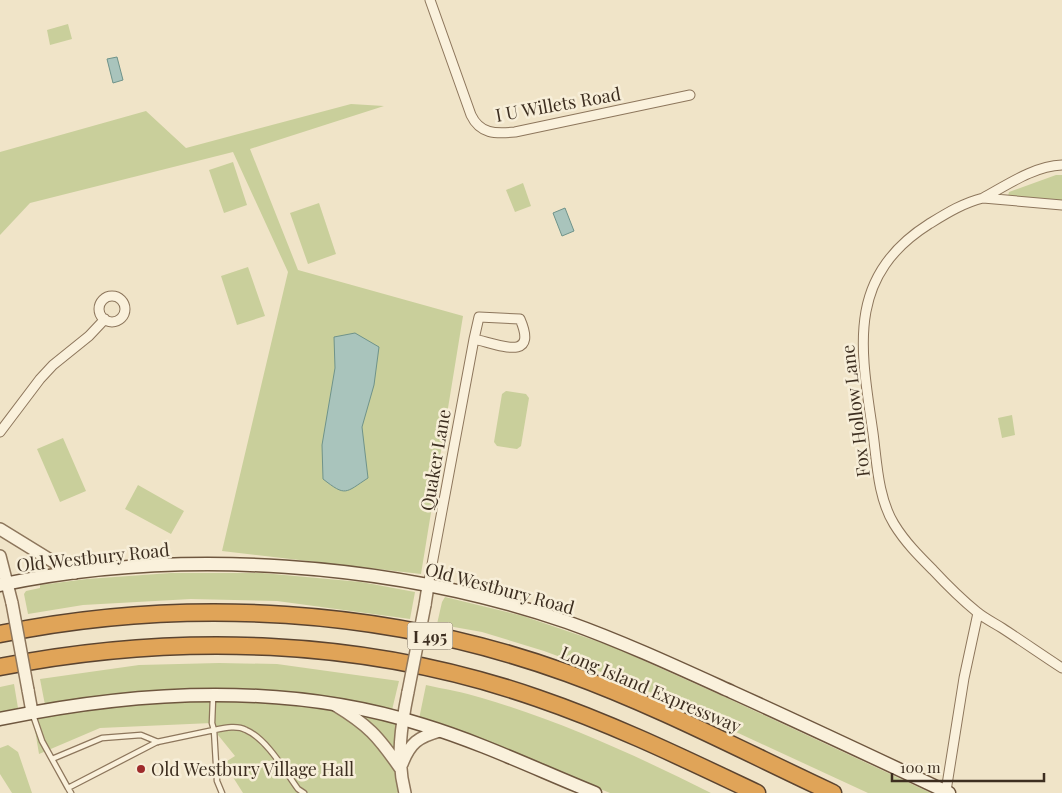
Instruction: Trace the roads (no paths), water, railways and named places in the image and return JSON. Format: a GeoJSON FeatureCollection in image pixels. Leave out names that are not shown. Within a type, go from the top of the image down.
{"type":"FeatureCollection","features":[{"type":"Feature","properties":{"kind":"highway","name":"Long Island Expressway"},"geometry":{"type":"LineString","coordinates":[[0,634],[88,620],[199,612],[236,612],[311,617],[385,627],[495,651],[572,675],[627,697],[833,793]]}},
{"type":"Feature","properties":{"kind":"highway","name":"I 495"},"geometry":{"type":"LineString","coordinates":[[0,667],[100,651],[173,646],[274,647],[357,655],[427,667],[535,697],[606,724],[757,793]]}},
{"type":"Feature","properties":{"kind":"main road","name":"Old Westbury Road"},"geometry":{"type":"LineString","coordinates":[[4,584],[75,573],[174,566],[257,566],[329,571],[428,586],[470,595],[540,614],[618,641],[948,792]]}},
{"type":"Feature","properties":{"kind":"main road"},"geometry":{"type":"LineString","coordinates":[[0,719],[32,712],[130,699],[213,696],[261,697],[333,704],[403,719],[440,731],[595,793]]}},
{"type":"Feature","properties":{"kind":"street","name":"I U Willets Road"},"geometry":{"type":"LineString","coordinates":[[430,0],[471,114],[477,125],[487,132],[515,132],[690,95]]}},
{"type":"Feature","properties":{"kind":"street","name":"Fox Hollow Lane"},"geometry":{"type":"LineString","coordinates":[[1062,165],[1043,169],[1022,177],[983,198],[970,202],[918,231],[893,255],[874,282],[866,305],[862,340],[866,390],[881,488],[888,513],[894,525],[911,548],[978,613],[1062,668]]}},
{"type":"Feature","properties":{"kind":"street","name":"Fox Hollow Lane"},"geometry":{"type":"LineString","coordinates":[[983,198],[1062,205]]}},
{"type":"Feature","properties":{"kind":"street","name":"Quaker Lane"},"geometry":{"type":"LineString","coordinates":[[428,586],[474,339],[479,317],[520,319],[526,333],[523,344],[512,348],[474,339]]}},
{"type":"Feature","properties":{"kind":"street"},"geometry":{"type":"LineString","coordinates":[[0,432],[40,379],[58,360],[89,336],[104,319]]}},
{"type":"Feature","properties":{"kind":"street"},"geometry":{"type":"LineString","coordinates":[[0,528],[52,561],[75,573]]}},
{"type":"Feature","properties":{"kind":"street","name":"Old Westbury Road"},"geometry":{"type":"LineString","coordinates":[[0,556],[4,584],[12,603],[32,712]]}},
{"type":"Feature","properties":{"kind":"street"},"geometry":{"type":"LineString","coordinates":[[402,792],[400,744],[403,719],[428,586]]}},
{"type":"Feature","properties":{"kind":"street"},"geometry":{"type":"LineString","coordinates":[[948,792],[964,678],[978,613]]}},
{"type":"Feature","properties":{"kind":"street"},"geometry":{"type":"LineString","coordinates":[[333,704],[358,719],[370,729],[400,768]]}},
{"type":"Feature","properties":{"kind":"street"},"geometry":{"type":"LineString","coordinates":[[400,768],[407,752],[418,739],[440,731]]}},
{"type":"Feature","properties":{"kind":"lane"},"geometry":{"type":"LineString","coordinates":[[213,696],[212,723],[214,730],[216,781],[222,793]]}},
{"type":"Feature","properties":{"kind":"lane"},"geometry":{"type":"LineString","coordinates":[[32,712],[42,741],[69,790],[158,742],[232,727],[245,729],[268,748],[298,789],[304,793]]}},
{"type":"Feature","properties":{"kind":"lane"},"geometry":{"type":"LineString","coordinates":[[52,759],[102,738],[141,735],[158,742]]}},
{"type":"Feature","properties":{"kind":"water"},"geometry":{"type":"Polygon","coordinates":[[[117,57],[123,80],[113,83],[107,59],[117,57]]]}},
{"type":"Feature","properties":{"kind":"water"},"geometry":{"type":"Polygon","coordinates":[[[565,208],[574,231],[562,236],[553,213],[565,208]]]}},
{"type":"Feature","properties":{"kind":"water"},"geometry":{"type":"Polygon","coordinates":[[[355,333],[379,347],[374,385],[362,427],[368,478],[350,490],[341,491],[323,479],[322,445],[335,368],[334,337],[355,333]]]}},
{"type":"Feature","properties":{"kind":"place","name":"Old Westbury Village Hall"},"geometry":{"type":"Point","coordinates":[141,769]}}]}
